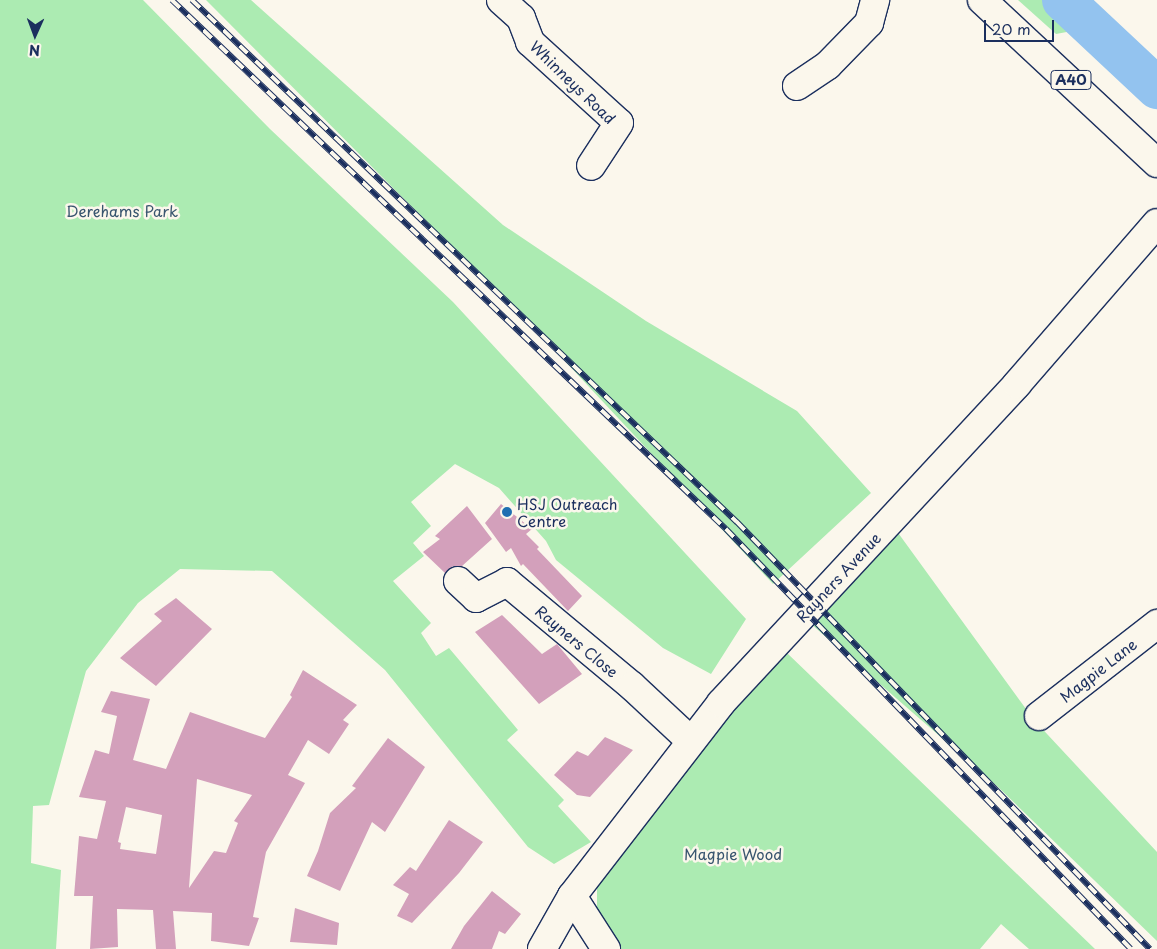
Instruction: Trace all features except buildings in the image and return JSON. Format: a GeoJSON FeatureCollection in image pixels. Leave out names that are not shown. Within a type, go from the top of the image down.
{"type":"FeatureCollection","features":[{"type":"Feature","properties":{"kind":"street","name":"Whinneys Road"},"geometry":{"type":"LineString","coordinates":[[501,0],[520,18],[530,42],[619,123],[591,166]]}},
{"type":"Feature","properties":{"kind":"street"},"geometry":{"type":"LineString","coordinates":[[797,86],[828,65],[869,23],[875,0]]}},
{"type":"Feature","properties":{"kind":"street","name":"A40"},"geometry":{"type":"LineString","coordinates":[[982,0],[1157,163]]}},
{"type":"Feature","properties":{"kind":"street","name":"Rayners Avenue"},"geometry":{"type":"LineString","coordinates":[[542,949],[572,896],[690,740],[1017,384],[1157,223]]}},
{"type":"Feature","properties":{"kind":"street","name":"Rayners Close"},"geometry":{"type":"LineString","coordinates":[[458,581],[476,598],[507,582],[632,686],[690,740]]}},
{"type":"Feature","properties":{"kind":"street","name":"Magpie Lane"},"geometry":{"type":"LineString","coordinates":[[1039,716],[1157,624]]}},
{"type":"Feature","properties":{"kind":"street"},"geometry":{"type":"LineString","coordinates":[[572,896],[606,949]]}},
{"type":"Feature","properties":{"kind":"green space","name":"Derehams Park"},"geometry":{"type":"Polygon","coordinates":[[[0,0],[143,0],[270,129],[453,302],[746,619],[711,674],[663,648],[556,560],[546,541],[499,488],[455,464],[411,502],[431,526],[413,543],[424,556],[393,581],[431,623],[421,633],[436,656],[449,648],[518,730],[507,740],[564,800],[558,806],[591,842],[554,864],[528,847],[385,670],[272,571],[180,569],[138,603],[86,671],[49,805],[33,806],[31,863],[61,870],[56,949],[0,949],[0,0]]]}},
{"type":"Feature","properties":{"kind":"green space"},"geometry":{"type":"Polygon","coordinates":[[[206,0],[251,0],[503,225],[646,321],[797,411],[871,493],[773,584],[563,359],[206,0]]]}},
{"type":"Feature","properties":{"kind":"green space"},"geometry":{"type":"Polygon","coordinates":[[[1018,0],[1042,0],[1072,31],[1056,34],[1018,0]]]}},
{"type":"Feature","properties":{"kind":"green space"},"geometry":{"type":"Polygon","coordinates":[[[896,530],[1034,720],[1157,852],[1157,941],[998,787],[803,617],[896,530]]]}},
{"type":"Feature","properties":{"kind":"green space","name":"Magpie Wood"},"geometry":{"type":"Polygon","coordinates":[[[787,653],[1095,949],[1029,949],[1001,924],[980,949],[621,949],[597,910],[597,878],[716,726],[787,653]]]}},
{"type":"Feature","properties":{"kind":"waterway"},"geometry":{"type":"LineString","coordinates":[[1063,0],[1157,88]]}},
{"type":"Feature","properties":{"kind":"railway"},"geometry":{"type":"LineString","coordinates":[[172,0],[726,529],[1131,949]]}},
{"type":"Feature","properties":{"kind":"railway"},"geometry":{"type":"LineString","coordinates":[[192,0],[737,522],[1150,949]]}},
{"type":"Feature","properties":{"kind":"place","name":"HSJ Outreach Centre"},"geometry":{"type":"Point","coordinates":[507,512]}}]}
